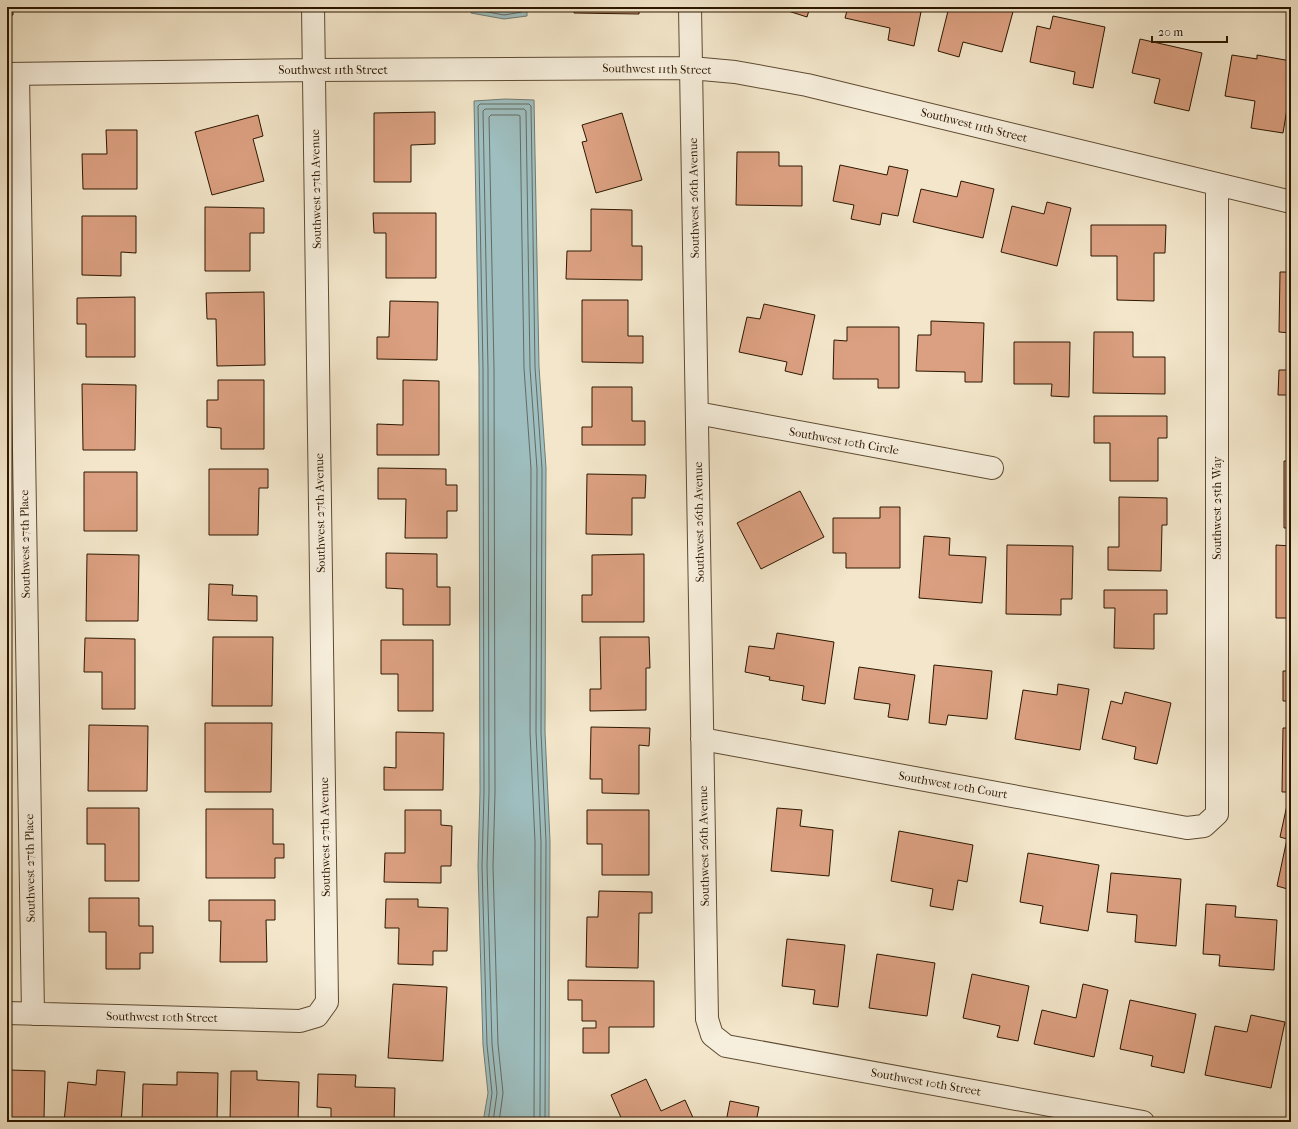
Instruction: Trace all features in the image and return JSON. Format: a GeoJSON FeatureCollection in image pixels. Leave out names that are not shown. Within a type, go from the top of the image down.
{"type":"FeatureCollection","features":[{"type":"Feature","properties":{"kind":"street","name":"Southwest 27th Avenue"},"geometry":{"type":"LineString","coordinates":[[313,7],[327,1002],[317,1016]]}},
{"type":"Feature","properties":{"kind":"street","name":"Southwest 26th Avenue"},"geometry":{"type":"LineString","coordinates":[[690,7],[707,1019],[712,1035]]}},
{"type":"Feature","properties":{"kind":"street","name":"Southwest 11th Street"},"geometry":{"type":"LineString","coordinates":[[12,74],[314,70],[691,68],[735,72],[807,85],[1291,202]]}},
{"type":"Feature","properties":{"kind":"street","name":"Southwest 27th Place"},"geometry":{"type":"LineString","coordinates":[[12,74],[32,1014]]}},
{"type":"Feature","properties":{"kind":"street","name":"Southwest 25th Way"},"geometry":{"type":"LineString","coordinates":[[1204,826],[1217,814],[1217,184]]}},
{"type":"Feature","properties":{"kind":"street","name":"Southwest 10th Circle"},"geometry":{"type":"LineString","coordinates":[[697,414],[992,468]]}},
{"type":"Feature","properties":{"kind":"street","name":"Southwest 10th Court"},"geometry":{"type":"LineString","coordinates":[[702,739],[1187,828],[1204,826]]}},
{"type":"Feature","properties":{"kind":"street","name":"Southwest 10th Street"},"geometry":{"type":"LineString","coordinates":[[7,1013],[300,1021],[317,1016]]}},
{"type":"Feature","properties":{"kind":"street","name":"Southwest 10th Street"},"geometry":{"type":"LineString","coordinates":[[712,1035],[726,1046],[1143,1122]]}},
{"type":"Feature","properties":{"kind":"water"},"geometry":{"type":"Polygon","coordinates":[[[471,7],[527,7],[527,16],[504,19],[471,13],[471,7]]]}},
{"type":"Feature","properties":{"kind":"water"},"geometry":{"type":"Polygon","coordinates":[[[505,99],[534,100],[539,367],[546,468],[545,732],[550,841],[549,1122],[483,1122],[488,1093],[483,1045],[478,866],[480,792],[479,369],[474,101],[505,99]]]}},
{"type":"Feature","properties":{"kind":"building"},"geometry":{"type":"Polygon","coordinates":[[[7,7],[13,7],[13,15],[7,15],[7,7]]]}},
{"type":"Feature","properties":{"kind":"building"},"geometry":{"type":"Polygon","coordinates":[[[69,7],[98,7],[98,10],[69,10],[69,7]]]}},
{"type":"Feature","properties":{"kind":"building"},"geometry":{"type":"Polygon","coordinates":[[[117,7],[140,7],[140,11],[117,11],[117,7]]]}},
{"type":"Feature","properties":{"kind":"building"},"geometry":{"type":"Polygon","coordinates":[[[370,7],[416,7],[416,8],[370,7]]]}},
{"type":"Feature","properties":{"kind":"building"},"geometry":{"type":"Polygon","coordinates":[[[574,7],[639,7],[639,14],[574,13],[574,7]]]}},
{"type":"Feature","properties":{"kind":"building"},"geometry":{"type":"Polygon","coordinates":[[[786,7],[810,7],[807,17],[785,10],[786,7]]]}},
{"type":"Feature","properties":{"kind":"building"},"geometry":{"type":"Polygon","coordinates":[[[848,7],[914,7],[913,10],[921,12],[914,46],[888,40],[890,28],[845,18],[848,7]]]}},
{"type":"Feature","properties":{"kind":"building"},"geometry":{"type":"Polygon","coordinates":[[[949,7],[1014,8],[1002,52],[963,42],[959,57],[938,51],[949,7]]]}},
{"type":"Feature","properties":{"kind":"building"},"geometry":{"type":"Polygon","coordinates":[[[1053,16],[1105,27],[1093,88],[1073,84],[1075,72],[1030,62],[1037,26],[1050,29],[1053,16]]]}},
{"type":"Feature","properties":{"kind":"building"},"geometry":{"type":"Polygon","coordinates":[[[1140,39],[1202,53],[1189,111],[1154,103],[1160,79],[1132,73],[1140,39]]]}},
{"type":"Feature","properties":{"kind":"building"},"geometry":{"type":"Polygon","coordinates":[[[1232,55],[1257,59],[1257,55],[1291,61],[1291,85],[1283,133],[1251,128],[1255,101],[1225,96],[1232,55]]]}},
{"type":"Feature","properties":{"kind":"building"},"geometry":{"type":"Polygon","coordinates":[[[435,112],[435,144],[411,145],[411,182],[374,182],[374,113],[435,112]]]}},
{"type":"Feature","properties":{"kind":"building"},"geometry":{"type":"Polygon","coordinates":[[[622,113],[642,180],[596,193],[582,142],[587,141],[582,125],[622,113]]]}},
{"type":"Feature","properties":{"kind":"building"},"geometry":{"type":"Polygon","coordinates":[[[258,115],[263,136],[253,139],[264,181],[212,195],[195,132],[258,115]]]}},
{"type":"Feature","properties":{"kind":"building"},"geometry":{"type":"Polygon","coordinates":[[[106,130],[137,130],[137,189],[83,189],[82,154],[107,154],[106,130]]]}},
{"type":"Feature","properties":{"kind":"building"},"geometry":{"type":"Polygon","coordinates":[[[737,152],[779,152],[779,166],[802,166],[802,206],[736,205],[737,152]]]}},
{"type":"Feature","properties":{"kind":"building"},"geometry":{"type":"Polygon","coordinates":[[[840,165],[887,175],[889,166],[908,170],[898,216],[882,213],[880,225],[851,219],[854,205],[833,201],[840,165]]]}},
{"type":"Feature","properties":{"kind":"building"},"geometry":{"type":"Polygon","coordinates":[[[961,181],[994,189],[983,238],[913,222],[921,189],[957,197],[961,181]]]}},
{"type":"Feature","properties":{"kind":"building"},"geometry":{"type":"Polygon","coordinates":[[[1047,202],[1071,208],[1057,266],[1001,252],[1012,206],[1044,214],[1047,202]]]}},
{"type":"Feature","properties":{"kind":"building"},"geometry":{"type":"Polygon","coordinates":[[[205,207],[264,208],[264,233],[250,233],[250,271],[205,271],[205,207]]]}},
{"type":"Feature","properties":{"kind":"building"},"geometry":{"type":"Polygon","coordinates":[[[591,209],[632,210],[632,246],[642,246],[642,280],[566,279],[567,251],[591,251],[591,209]]]}},
{"type":"Feature","properties":{"kind":"building"},"geometry":{"type":"Polygon","coordinates":[[[373,213],[436,213],[436,278],[386,278],[386,233],[374,233],[373,213]]]}},
{"type":"Feature","properties":{"kind":"building"},"geometry":{"type":"Polygon","coordinates":[[[82,216],[136,216],[136,253],[121,252],[121,276],[82,275],[82,216]]]}},
{"type":"Feature","properties":{"kind":"building"},"geometry":{"type":"Polygon","coordinates":[[[1091,225],[1166,225],[1165,253],[1154,253],[1154,301],[1117,300],[1117,256],[1091,256],[1091,225]]]}},
{"type":"Feature","properties":{"kind":"building"},"geometry":{"type":"Polygon","coordinates":[[[1280,272],[1291,272],[1291,333],[1279,332],[1280,272]]]}},
{"type":"Feature","properties":{"kind":"building"},"geometry":{"type":"Polygon","coordinates":[[[264,292],[265,365],[217,366],[216,319],[207,319],[206,293],[264,292]]]}},
{"type":"Feature","properties":{"kind":"building"},"geometry":{"type":"Polygon","coordinates":[[[135,297],[135,357],[86,357],[86,324],[77,324],[77,298],[135,297]]]}},
{"type":"Feature","properties":{"kind":"building"},"geometry":{"type":"Polygon","coordinates":[[[582,300],[628,300],[628,336],[643,336],[643,363],[582,362],[582,300]]]}},
{"type":"Feature","properties":{"kind":"building"},"geometry":{"type":"Polygon","coordinates":[[[390,301],[438,302],[437,360],[377,359],[377,337],[389,337],[390,301]]]}},
{"type":"Feature","properties":{"kind":"building"},"geometry":{"type":"Polygon","coordinates":[[[764,304],[815,315],[802,375],[785,371],[787,362],[739,352],[747,317],[760,319],[764,304]]]}},
{"type":"Feature","properties":{"kind":"building"},"geometry":{"type":"Polygon","coordinates":[[[931,321],[984,323],[982,382],[965,382],[965,372],[916,371],[918,335],[931,335],[931,321]]]}},
{"type":"Feature","properties":{"kind":"building"},"geometry":{"type":"Polygon","coordinates":[[[847,327],[899,327],[899,388],[878,388],[878,379],[833,379],[834,340],[847,341],[847,327]]]}},
{"type":"Feature","properties":{"kind":"building"},"geometry":{"type":"Polygon","coordinates":[[[1094,332],[1133,332],[1133,357],[1165,357],[1165,394],[1093,393],[1094,332]]]}},
{"type":"Feature","properties":{"kind":"building"},"geometry":{"type":"Polygon","coordinates":[[[1014,342],[1070,342],[1069,397],[1051,396],[1052,384],[1014,384],[1014,342]]]}},
{"type":"Feature","properties":{"kind":"building"},"geometry":{"type":"Polygon","coordinates":[[[1279,370],[1291,370],[1291,442],[1289,442],[1290,395],[1278,395],[1279,370]]]}},
{"type":"Feature","properties":{"kind":"building"},"geometry":{"type":"Polygon","coordinates":[[[218,380],[264,380],[264,449],[221,449],[221,428],[207,427],[207,400],[218,400],[218,380]]]}},
{"type":"Feature","properties":{"kind":"building"},"geometry":{"type":"Polygon","coordinates":[[[403,380],[439,381],[439,455],[377,455],[377,424],[403,425],[403,380]]]}},
{"type":"Feature","properties":{"kind":"building"},"geometry":{"type":"Polygon","coordinates":[[[82,384],[136,385],[135,450],[83,450],[82,384]]]}},
{"type":"Feature","properties":{"kind":"building"},"geometry":{"type":"Polygon","coordinates":[[[592,387],[632,387],[632,421],[645,421],[645,445],[582,445],[582,427],[592,427],[592,387]]]}},
{"type":"Feature","properties":{"kind":"building"},"geometry":{"type":"Polygon","coordinates":[[[1094,416],[1167,416],[1167,438],[1158,438],[1158,481],[1110,481],[1110,443],[1094,443],[1094,416]]]}},
{"type":"Feature","properties":{"kind":"building"},"geometry":{"type":"Polygon","coordinates":[[[1284,461],[1291,461],[1291,528],[1284,528],[1284,461]]]}},
{"type":"Feature","properties":{"kind":"building"},"geometry":{"type":"Polygon","coordinates":[[[378,468],[446,469],[446,485],[457,485],[457,511],[447,511],[447,538],[405,538],[406,499],[378,499],[378,468]]]}},
{"type":"Feature","properties":{"kind":"building"},"geometry":{"type":"Polygon","coordinates":[[[209,469],[268,469],[268,488],[259,488],[258,535],[209,535],[209,469]]]}},
{"type":"Feature","properties":{"kind":"building"},"geometry":{"type":"Polygon","coordinates":[[[84,472],[137,472],[137,531],[84,531],[84,472]]]}},
{"type":"Feature","properties":{"kind":"building"},"geometry":{"type":"Polygon","coordinates":[[[587,474],[646,475],[645,498],[632,498],[632,535],[586,534],[587,474]]]}},
{"type":"Feature","properties":{"kind":"building"},"geometry":{"type":"Polygon","coordinates":[[[800,491],[824,537],[761,569],[737,523],[800,491]]]}},
{"type":"Feature","properties":{"kind":"building"},"geometry":{"type":"Polygon","coordinates":[[[1119,497],[1167,498],[1167,525],[1162,525],[1161,571],[1108,570],[1108,547],[1119,547],[1119,497]]]}},
{"type":"Feature","properties":{"kind":"building"},"geometry":{"type":"Polygon","coordinates":[[[880,507],[900,507],[900,568],[846,568],[846,553],[833,553],[833,518],[880,518],[880,507]]]}},
{"type":"Feature","properties":{"kind":"building"},"geometry":{"type":"Polygon","coordinates":[[[924,536],[950,538],[949,555],[986,557],[982,603],[919,598],[924,536]]]}},
{"type":"Feature","properties":{"kind":"building"},"geometry":{"type":"Polygon","coordinates":[[[1007,545],[1073,546],[1072,599],[1061,599],[1061,615],[1006,614],[1007,545]]]}},
{"type":"Feature","properties":{"kind":"building"},"geometry":{"type":"Polygon","coordinates":[[[1276,545],[1291,546],[1291,618],[1276,618],[1276,545]]]}},
{"type":"Feature","properties":{"kind":"building"},"geometry":{"type":"Polygon","coordinates":[[[386,553],[437,554],[437,587],[450,587],[450,625],[403,625],[403,589],[386,588],[386,553]]]}},
{"type":"Feature","properties":{"kind":"building"},"geometry":{"type":"Polygon","coordinates":[[[87,554],[139,555],[138,621],[86,621],[87,554]]]}},
{"type":"Feature","properties":{"kind":"building"},"geometry":{"type":"Polygon","coordinates":[[[644,554],[644,622],[582,622],[582,595],[592,595],[592,555],[644,554]]]}},
{"type":"Feature","properties":{"kind":"building"},"geometry":{"type":"Polygon","coordinates":[[[209,584],[233,585],[232,595],[257,596],[257,621],[208,620],[209,584]]]}},
{"type":"Feature","properties":{"kind":"building"},"geometry":{"type":"Polygon","coordinates":[[[1104,590],[1167,590],[1167,614],[1154,614],[1154,649],[1114,648],[1115,608],[1104,608],[1104,590]]]}},
{"type":"Feature","properties":{"kind":"building"},"geometry":{"type":"Polygon","coordinates":[[[777,633],[834,642],[825,704],[802,700],[804,686],[769,680],[770,677],[745,672],[749,646],[774,649],[777,633]]]}},
{"type":"Feature","properties":{"kind":"building"},"geometry":{"type":"Polygon","coordinates":[[[213,637],[273,637],[272,706],[212,706],[213,637]]]}},
{"type":"Feature","properties":{"kind":"building"},"geometry":{"type":"Polygon","coordinates":[[[600,637],[649,637],[650,668],[646,668],[646,710],[590,711],[590,689],[601,689],[600,637]]]}},
{"type":"Feature","properties":{"kind":"building"},"geometry":{"type":"Polygon","coordinates":[[[85,638],[135,639],[135,709],[102,709],[102,672],[84,672],[85,638]]]}},
{"type":"Feature","properties":{"kind":"building"},"geometry":{"type":"Polygon","coordinates":[[[381,640],[433,640],[433,711],[398,711],[398,674],[381,674],[381,640]]]}},
{"type":"Feature","properties":{"kind":"building"},"geometry":{"type":"Polygon","coordinates":[[[934,665],[992,671],[987,719],[948,715],[946,725],[929,723],[934,665]]]}},
{"type":"Feature","properties":{"kind":"building"},"geometry":{"type":"Polygon","coordinates":[[[859,667],[915,675],[908,720],[888,717],[890,704],[854,699],[859,667]]]}},
{"type":"Feature","properties":{"kind":"building"},"geometry":{"type":"Polygon","coordinates":[[[1283,671],[1291,671],[1291,701],[1283,701],[1283,671]]]}},
{"type":"Feature","properties":{"kind":"building"},"geometry":{"type":"Polygon","coordinates":[[[1058,684],[1089,689],[1080,750],[1015,739],[1023,690],[1057,695],[1058,684]]]}},
{"type":"Feature","properties":{"kind":"building"},"geometry":{"type":"Polygon","coordinates":[[[1125,692],[1171,703],[1157,764],[1134,759],[1136,747],[1102,739],[1111,701],[1122,704],[1125,692]]]}},
{"type":"Feature","properties":{"kind":"building"},"geometry":{"type":"Polygon","coordinates":[[[205,723],[272,723],[271,792],[205,792],[205,723]]]}},
{"type":"Feature","properties":{"kind":"building"},"geometry":{"type":"Polygon","coordinates":[[[89,725],[148,726],[147,791],[88,791],[89,725]]]}},
{"type":"Feature","properties":{"kind":"building"},"geometry":{"type":"Polygon","coordinates":[[[591,727],[650,728],[649,746],[639,745],[639,794],[602,793],[602,779],[590,779],[591,727]]]}},
{"type":"Feature","properties":{"kind":"building"},"geometry":{"type":"Polygon","coordinates":[[[1283,728],[1291,728],[1291,792],[1282,792],[1283,728]]]}},
{"type":"Feature","properties":{"kind":"building"},"geometry":{"type":"Polygon","coordinates":[[[396,732],[444,733],[443,790],[384,790],[384,767],[396,768],[396,732]]]}},
{"type":"Feature","properties":{"kind":"building"},"geometry":{"type":"Polygon","coordinates":[[[1287,805],[1291,806],[1291,890],[1277,886],[1287,839],[1280,837],[1287,805]]]}},
{"type":"Feature","properties":{"kind":"building"},"geometry":{"type":"Polygon","coordinates":[[[87,808],[139,808],[139,881],[105,881],[105,844],[87,844],[87,808]]]}},
{"type":"Feature","properties":{"kind":"building"},"geometry":{"type":"Polygon","coordinates":[[[777,808],[802,810],[800,826],[833,830],[829,876],[771,871],[777,808]]]}},
{"type":"Feature","properties":{"kind":"building"},"geometry":{"type":"Polygon","coordinates":[[[206,809],[273,809],[273,844],[284,844],[284,858],[275,858],[275,878],[206,878],[206,809]]]}},
{"type":"Feature","properties":{"kind":"building"},"geometry":{"type":"Polygon","coordinates":[[[405,810],[441,810],[441,825],[452,826],[451,866],[441,866],[441,883],[384,882],[385,853],[405,853],[405,810]]]}},
{"type":"Feature","properties":{"kind":"building"},"geometry":{"type":"Polygon","coordinates":[[[587,810],[649,810],[649,875],[602,875],[602,844],[587,844],[587,810]]]}},
{"type":"Feature","properties":{"kind":"building"},"geometry":{"type":"Polygon","coordinates":[[[899,831],[973,845],[967,882],[958,880],[953,910],[930,906],[933,889],[891,881],[899,831]]]}},
{"type":"Feature","properties":{"kind":"building"},"geometry":{"type":"Polygon","coordinates":[[[1028,853],[1099,865],[1088,931],[1040,923],[1043,906],[1020,902],[1028,853]]]}},
{"type":"Feature","properties":{"kind":"building"},"geometry":{"type":"Polygon","coordinates":[[[1111,873],[1181,879],[1176,946],[1135,942],[1137,915],[1107,912],[1111,873]]]}},
{"type":"Feature","properties":{"kind":"building"},"geometry":{"type":"Polygon","coordinates":[[[599,891],[652,892],[652,913],[639,913],[638,968],[586,967],[587,917],[598,917],[599,891]]]}},
{"type":"Feature","properties":{"kind":"building"},"geometry":{"type":"Polygon","coordinates":[[[89,898],[139,898],[139,926],[153,926],[153,953],[140,953],[140,969],[106,969],[106,932],[89,932],[89,898]]]}},
{"type":"Feature","properties":{"kind":"building"},"geometry":{"type":"Polygon","coordinates":[[[386,899],[418,899],[418,907],[448,908],[447,951],[433,951],[433,965],[398,964],[399,928],[385,928],[386,899]]]}},
{"type":"Feature","properties":{"kind":"building"},"geometry":{"type":"Polygon","coordinates":[[[209,900],[275,900],[275,920],[266,920],[267,962],[220,962],[221,921],[209,921],[209,900]]]}},
{"type":"Feature","properties":{"kind":"building"},"geometry":{"type":"Polygon","coordinates":[[[1206,904],[1236,906],[1235,917],[1277,920],[1274,970],[1219,966],[1220,955],[1203,954],[1206,904]]]}},
{"type":"Feature","properties":{"kind":"building"},"geometry":{"type":"Polygon","coordinates":[[[787,939],[845,945],[838,1007],[813,1004],[815,990],[782,986],[787,939]]]}},
{"type":"Feature","properties":{"kind":"building"},"geometry":{"type":"Polygon","coordinates":[[[877,954],[935,963],[927,1016],[869,1008],[877,954]]]}},
{"type":"Feature","properties":{"kind":"building"},"geometry":{"type":"Polygon","coordinates":[[[972,974],[1029,986],[1018,1041],[997,1037],[1000,1026],[963,1018],[972,974]]]}},
{"type":"Feature","properties":{"kind":"building"},"geometry":{"type":"Polygon","coordinates":[[[568,980],[654,981],[654,1027],[609,1027],[609,1053],[583,1053],[583,1028],[596,1028],[596,1021],[582,1021],[582,1000],[568,1000],[568,980]]]}},
{"type":"Feature","properties":{"kind":"building"},"geometry":{"type":"Polygon","coordinates":[[[393,984],[447,987],[443,1061],[388,1058],[393,984]]]}},
{"type":"Feature","properties":{"kind":"building"},"geometry":{"type":"Polygon","coordinates":[[[1083,984],[1108,990],[1094,1057],[1034,1044],[1042,1010],[1076,1018],[1083,984]]]}},
{"type":"Feature","properties":{"kind":"building"},"geometry":{"type":"Polygon","coordinates":[[[1130,1000],[1196,1014],[1184,1073],[1151,1066],[1153,1056],[1120,1049],[1130,1000]]]}},
{"type":"Feature","properties":{"kind":"building"},"geometry":{"type":"Polygon","coordinates":[[[1251,1015],[1285,1022],[1271,1088],[1205,1075],[1215,1026],[1247,1032],[1251,1015]]]}},
{"type":"Feature","properties":{"kind":"building"},"geometry":{"type":"Polygon","coordinates":[[[9,1070],[45,1071],[44,1119],[7,1118],[7,1083],[9,1070]]]}},
{"type":"Feature","properties":{"kind":"building"},"geometry":{"type":"Polygon","coordinates":[[[97,1070],[125,1072],[121,1122],[64,1122],[68,1082],[96,1085],[97,1070]]]}},
{"type":"Feature","properties":{"kind":"building"},"geometry":{"type":"Polygon","coordinates":[[[1291,1070],[1291,1090],[1287,1089],[1291,1070]]]}},
{"type":"Feature","properties":{"kind":"building"},"geometry":{"type":"Polygon","coordinates":[[[231,1071],[257,1071],[257,1080],[299,1082],[298,1122],[230,1122],[231,1071]]]}},
{"type":"Feature","properties":{"kind":"building"},"geometry":{"type":"Polygon","coordinates":[[[177,1072],[218,1073],[217,1122],[142,1122],[143,1084],[177,1085],[177,1072]]]}},
{"type":"Feature","properties":{"kind":"building"},"geometry":{"type":"Polygon","coordinates":[[[318,1074],[356,1075],[355,1087],[395,1088],[394,1122],[331,1122],[331,1108],[317,1107],[318,1074]]]}},
{"type":"Feature","properties":{"kind":"building"},"geometry":{"type":"Polygon","coordinates":[[[646,1079],[661,1111],[685,1100],[695,1122],[623,1122],[611,1095],[646,1079]]]}},
{"type":"Feature","properties":{"kind":"building"},"geometry":{"type":"Polygon","coordinates":[[[730,1101],[759,1107],[756,1122],[726,1122],[730,1101]]]}}]}
